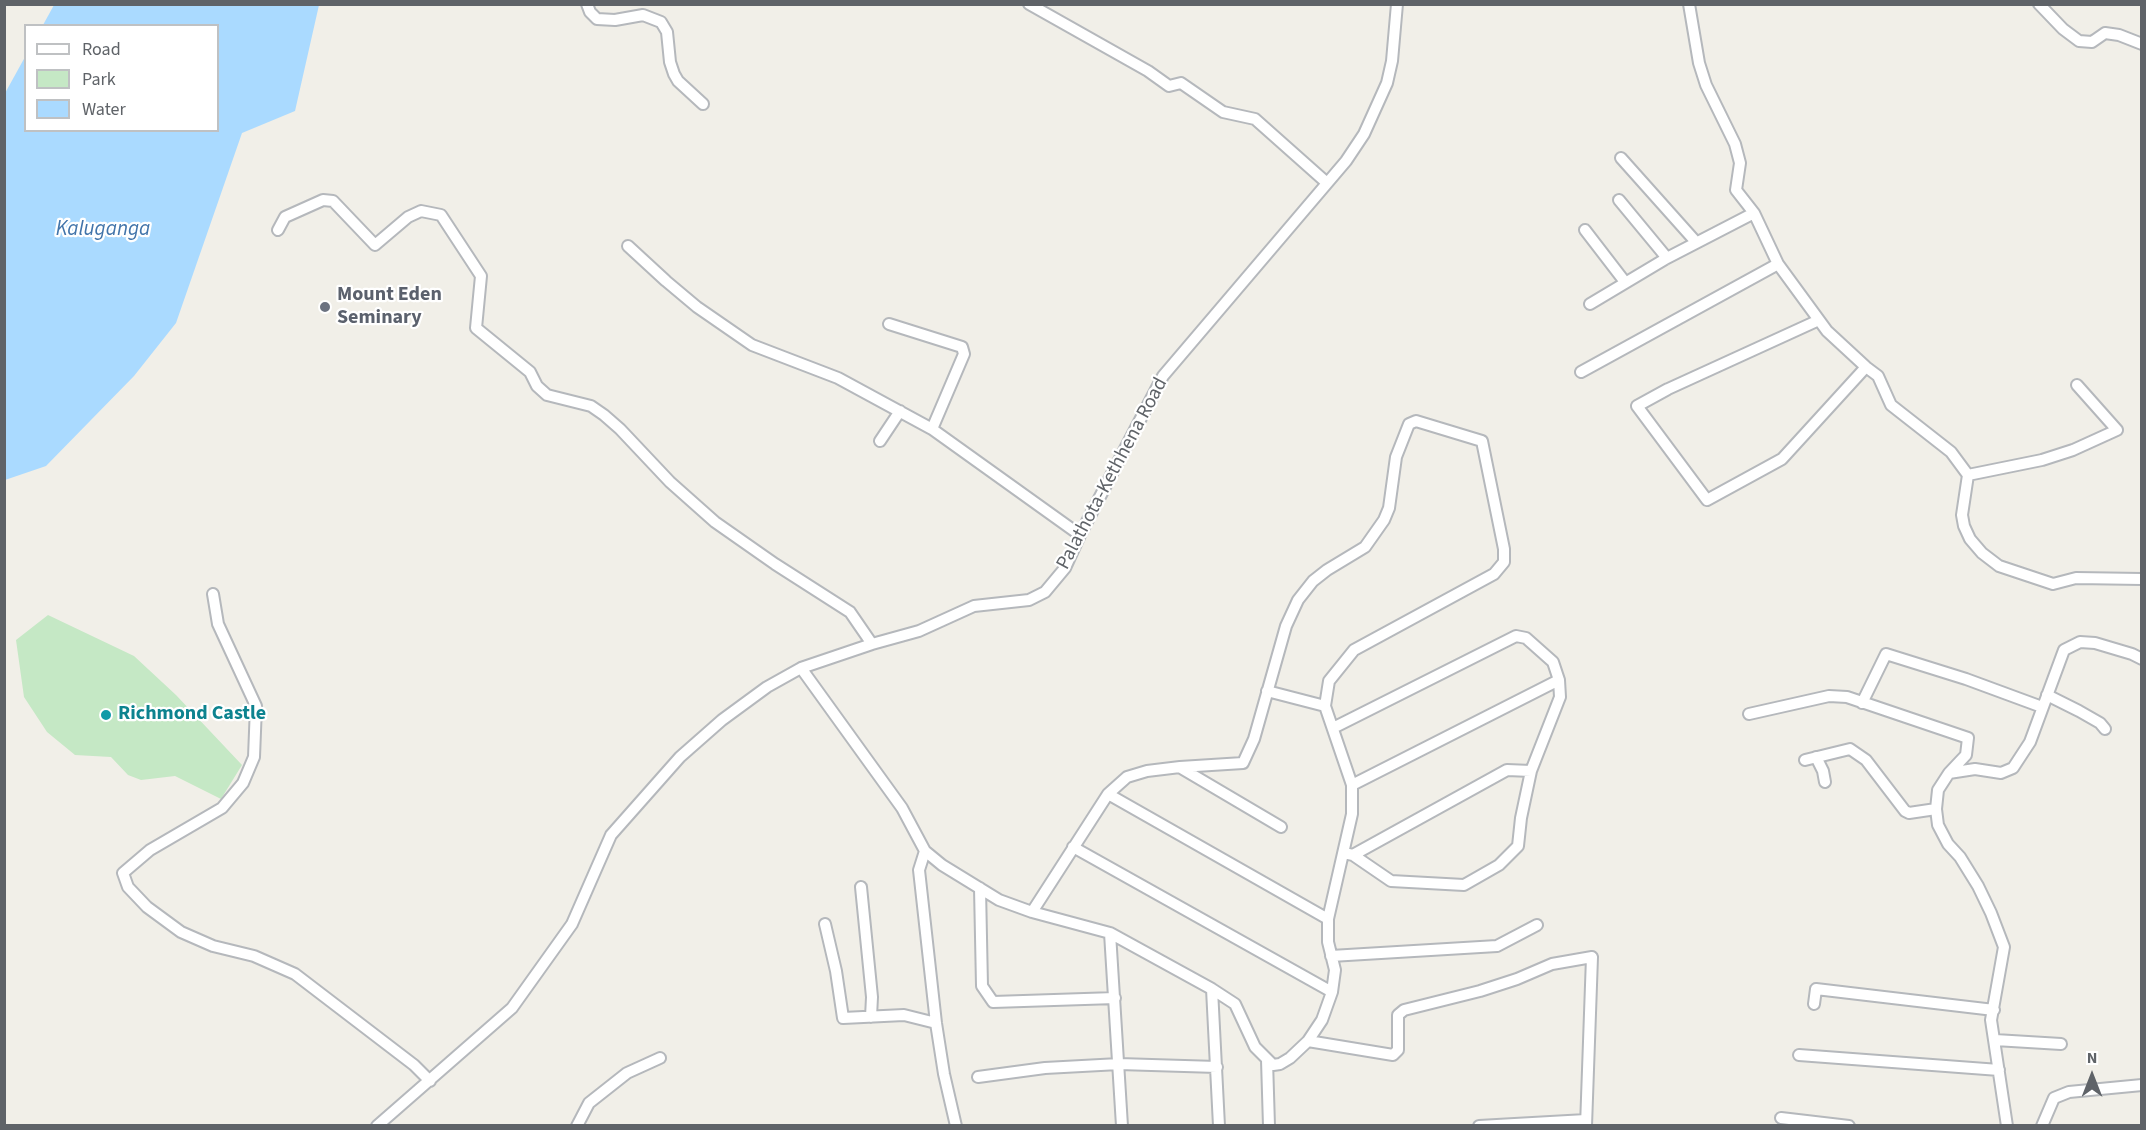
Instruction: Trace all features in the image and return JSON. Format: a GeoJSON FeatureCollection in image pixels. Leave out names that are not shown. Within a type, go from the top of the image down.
{"type":"FeatureCollection","features":[{"type":"Feature","properties":{"kind":"street"},"geometry":{"type":"LineString","coordinates":[[587,4],[590,12],[597,19],[615,20],[643,15],[661,22],[667,32],[670,62],[674,74],[678,81],[703,104]]}},
{"type":"Feature","properties":{"kind":"street"},"geometry":{"type":"LineString","coordinates":[[1029,4],[1148,71],[1169,86],[1181,83],[1223,112],[1255,119],[1327,183]]}},
{"type":"Feature","properties":{"kind":"street","name":"Palathota-Kethhena Road"},"geometry":{"type":"LineString","coordinates":[[376,1125],[512,1008],[572,924],[611,836],[680,756],[731,713],[767,687],[801,668],[919,631],[974,606],[1029,600],[1044,592],[1065,568],[1163,376],[1346,161],[1364,134],[1387,83],[1392,61],[1397,4]]}},
{"type":"Feature","properties":{"kind":"street"},"geometry":{"type":"LineString","coordinates":[[1689,4],[1699,63],[1706,85],[1735,144],[1740,163],[1736,190],[1754,213],[1778,264],[1827,331],[1866,368],[1878,376],[1892,405],[1952,452],[1968,475],[1962,515],[1970,539],[1982,553],[2000,566],[2053,584],[2076,578],[2142,579]]}},
{"type":"Feature","properties":{"kind":"street"},"geometry":{"type":"LineString","coordinates":[[2039,4],[2079,42],[2092,42],[2105,33],[2119,34],[2142,44]]}},
{"type":"Feature","properties":{"kind":"street"},"geometry":{"type":"LineString","coordinates":[[1621,158],[1696,243]]}},
{"type":"Feature","properties":{"kind":"street"},"geometry":{"type":"LineString","coordinates":[[278,230],[285,217],[323,200],[333,201],[375,245],[408,217],[422,211],[441,215],[481,276],[476,328],[530,372],[537,386],[547,395],[591,406],[604,415],[670,482],[715,522],[850,612],[872,644]]}},
{"type":"Feature","properties":{"kind":"street"},"geometry":{"type":"LineString","coordinates":[[1619,200],[1667,258]]}},
{"type":"Feature","properties":{"kind":"street"},"geometry":{"type":"LineString","coordinates":[[1590,304],[1667,258],[1754,213]]}},
{"type":"Feature","properties":{"kind":"street"},"geometry":{"type":"LineString","coordinates":[[1585,230],[1625,282]]}},
{"type":"Feature","properties":{"kind":"street"},"geometry":{"type":"LineString","coordinates":[[628,246],[697,307],[752,345],[838,378],[932,429],[1080,535]]}},
{"type":"Feature","properties":{"kind":"street"},"geometry":{"type":"LineString","coordinates":[[1581,372],[1778,264]]}},
{"type":"Feature","properties":{"kind":"street"},"geometry":{"type":"LineString","coordinates":[[1819,320],[1668,389],[1637,406],[1707,500],[1782,459],[1866,368]]}},
{"type":"Feature","properties":{"kind":"street"},"geometry":{"type":"LineString","coordinates":[[889,324],[962,347],[964,354],[932,429]]}},
{"type":"Feature","properties":{"kind":"street"},"geometry":{"type":"LineString","coordinates":[[1968,475],[2042,460],[2073,450],[2117,430],[2077,385]]}},
{"type":"Feature","properties":{"kind":"street"},"geometry":{"type":"LineString","coordinates":[[879,441],[900,411]]}},
{"type":"Feature","properties":{"kind":"street"},"geometry":{"type":"LineString","coordinates":[[801,668],[902,808],[925,851],[942,865],[999,900],[1032,912],[1110,933],[1212,989],[1235,1004],[1255,1047],[1273,1065],[1280,1064],[1308,1041],[1322,1020],[1332,992],[1335,969],[1328,942],[1328,919],[1349,854],[1352,785],[1325,706],[1329,681],[1354,650],[1494,574],[1504,562],[1504,549],[1482,441],[1416,421],[1409,424],[1396,457],[1389,508],[1384,520],[1365,547],[1313,581],[1298,600],[1286,626],[1254,739],[1243,763],[1180,767],[1147,771],[1127,777],[1107,794],[1032,912]]}},
{"type":"Feature","properties":{"kind":"street"},"geometry":{"type":"LineString","coordinates":[[213,594],[218,624],[256,706],[254,758],[243,783],[222,808],[150,850],[123,873],[128,887],[147,907],[181,932],[213,946],[254,956],[295,974],[414,1065],[429,1081]]}},
{"type":"Feature","properties":{"kind":"street"},"geometry":{"type":"LineString","coordinates":[[1332,728],[1516,636],[1526,638],[1553,662],[1560,680],[1560,697],[1531,771],[1521,818],[1518,846],[1499,865],[1464,885],[1391,881],[1349,854]]}},
{"type":"Feature","properties":{"kind":"street"},"geometry":{"type":"LineString","coordinates":[[1948,773],[1975,769],[2001,773],[2013,768],[2030,742],[2064,650],[2080,642],[2095,643],[2142,659]]}},
{"type":"Feature","properties":{"kind":"street"},"geometry":{"type":"LineString","coordinates":[[1862,703],[1886,654],[1966,679],[2042,707]]}},
{"type":"Feature","properties":{"kind":"street"},"geometry":{"type":"LineString","coordinates":[[1352,785],[1560,680]]}},
{"type":"Feature","properties":{"kind":"street"},"geometry":{"type":"LineString","coordinates":[[1267,691],[1325,706]]}},
{"type":"Feature","properties":{"kind":"street"},"geometry":{"type":"LineString","coordinates":[[2047,695],[2100,723],[2105,729]]}},
{"type":"Feature","properties":{"kind":"street"},"geometry":{"type":"LineString","coordinates":[[1749,714],[1829,696],[1847,697],[1968,738],[1966,754],[1948,773],[1938,790],[1936,809],[1938,825],[1948,844],[1978,886],[2004,947],[1991,1020],[2007,1125]]}},
{"type":"Feature","properties":{"kind":"street"},"geometry":{"type":"LineString","coordinates":[[1805,760],[1850,749],[1866,760],[1905,811],[1909,813],[1936,809]]}},
{"type":"Feature","properties":{"kind":"street"},"geometry":{"type":"LineString","coordinates":[[1816,757],[1824,771],[1826,783]]}},
{"type":"Feature","properties":{"kind":"street"},"geometry":{"type":"LineString","coordinates":[[1180,767],[1281,827]]}},
{"type":"Feature","properties":{"kind":"street"},"geometry":{"type":"LineString","coordinates":[[1349,854],[1507,770],[1531,771]]}},
{"type":"Feature","properties":{"kind":"street"},"geometry":{"type":"LineString","coordinates":[[1107,794],[1328,919]]}},
{"type":"Feature","properties":{"kind":"street"},"geometry":{"type":"LineString","coordinates":[[1073,848],[1332,992]]}},
{"type":"Feature","properties":{"kind":"street"},"geometry":{"type":"LineString","coordinates":[[925,851],[919,870],[936,1023],[944,1074],[956,1125]]}},
{"type":"Feature","properties":{"kind":"street"},"geometry":{"type":"LineString","coordinates":[[861,887],[872,998],[871,1017]]}},
{"type":"Feature","properties":{"kind":"street"},"geometry":{"type":"LineString","coordinates":[[980,888],[982,986],[993,1002],[1115,998]]}},
{"type":"Feature","properties":{"kind":"street"},"geometry":{"type":"LineString","coordinates":[[825,924],[836,970],[843,1018],[904,1015],[936,1023]]}},
{"type":"Feature","properties":{"kind":"street"},"geometry":{"type":"LineString","coordinates":[[1331,956],[1497,946],[1537,926]]}},
{"type":"Feature","properties":{"kind":"street"},"geometry":{"type":"LineString","coordinates":[[1110,933],[1122,1125]]}},
{"type":"Feature","properties":{"kind":"street"},"geometry":{"type":"LineString","coordinates":[[1308,1041],[1393,1055],[1398,1050],[1398,1015],[1404,1010],[1480,991],[1552,964],[1592,957],[1586,1122],[1479,1125]]}},
{"type":"Feature","properties":{"kind":"street"},"geometry":{"type":"LineString","coordinates":[[1212,989],[1219,1125]]}},
{"type":"Feature","properties":{"kind":"street"},"geometry":{"type":"LineString","coordinates":[[1814,1004],[1816,989],[1994,1010]]}},
{"type":"Feature","properties":{"kind":"street"},"geometry":{"type":"LineString","coordinates":[[1995,1040],[2061,1044]]}},
{"type":"Feature","properties":{"kind":"street"},"geometry":{"type":"LineString","coordinates":[[1799,1054],[1999,1070]]}},
{"type":"Feature","properties":{"kind":"street"},"geometry":{"type":"LineString","coordinates":[[577,1125],[589,1103],[627,1073],[660,1058]]}},
{"type":"Feature","properties":{"kind":"street"},"geometry":{"type":"LineString","coordinates":[[1267,1060],[1269,1125]]}},
{"type":"Feature","properties":{"kind":"street"},"geometry":{"type":"LineString","coordinates":[[978,1077],[1045,1068],[1119,1064],[1217,1067]]}},
{"type":"Feature","properties":{"kind":"street"},"geometry":{"type":"LineString","coordinates":[[2042,1125],[2054,1098],[2069,1092],[2142,1085]]}},
{"type":"Feature","properties":{"kind":"street"},"geometry":{"type":"LineString","coordinates":[[1780,1118],[1849,1125]]}},
{"type":"Feature","properties":{"kind":"green space"},"geometry":{"type":"Polygon","coordinates":[[[48,615],[134,656],[176,695],[242,765],[221,799],[175,776],[141,780],[128,775],[111,757],[75,755],[47,732],[24,697],[16,640],[48,615]]]}},
{"type":"Feature","properties":{"kind":"water","name":"Kaluganga"},"geometry":{"type":"Polygon","coordinates":[[[54,5],[319,5],[295,111],[242,133],[176,323],[134,376],[46,466],[5,480],[4,95],[24,59],[24,132],[219,132],[219,24],[44,24],[54,5]]]}},
{"type":"Feature","properties":{"kind":"place","name":"Mount Eden Seminary"},"geometry":{"type":"Point","coordinates":[325,307]}},
{"type":"Feature","properties":{"kind":"place","name":"Richmond Castle"},"geometry":{"type":"Point","coordinates":[106,715]}}]}
